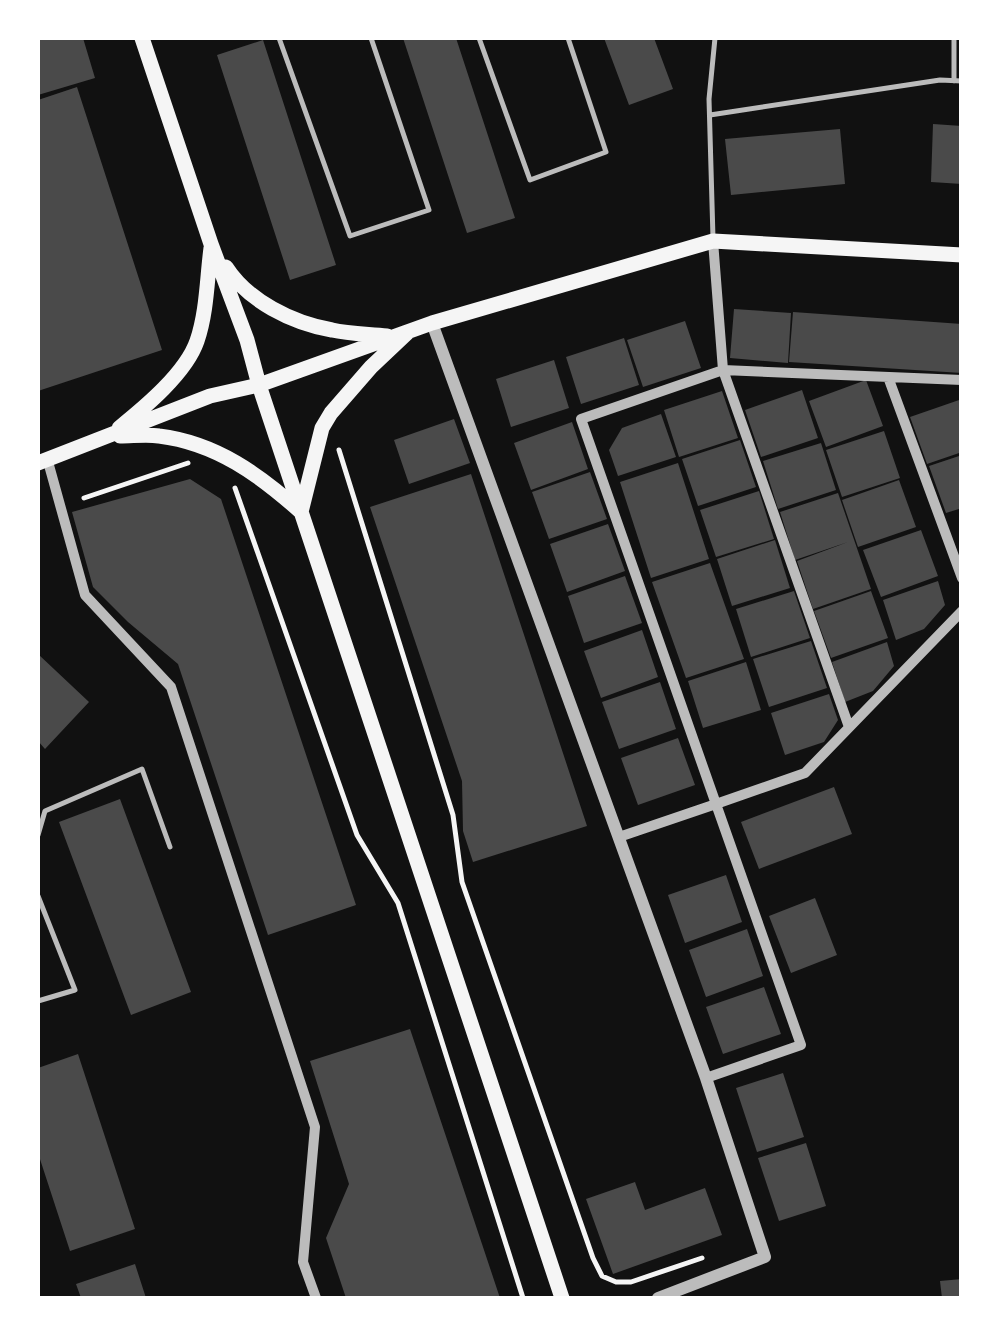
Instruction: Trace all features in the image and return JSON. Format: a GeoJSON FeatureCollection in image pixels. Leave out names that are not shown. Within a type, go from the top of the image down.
{"type":"FeatureCollection","features":[{"type":"Feature","properties":{"kind":"main road"},"geometry":{"type":"LineString","coordinates":[[142,38],[247,340],[562,1298]]}},
{"type":"Feature","properties":{"kind":"main road"},"geometry":{"type":"LineString","coordinates":[[42,460],[210,396],[259,385],[432,323],[713,241],[962,255]]}},
{"type":"Feature","properties":{"kind":"main road"},"geometry":{"type":"LineString","coordinates":[[211,244],[234,279],[279,312],[330,330],[390,337]]}},
{"type":"Feature","properties":{"kind":"main road"},"geometry":{"type":"LineString","coordinates":[[110,436],[149,403],[182,366],[197,342],[211,244]]}},
{"type":"Feature","properties":{"kind":"main road"},"geometry":{"type":"LineString","coordinates":[[301,512],[322,428],[331,413],[371,367],[410,331]]}},
{"type":"Feature","properties":{"kind":"main road"},"geometry":{"type":"LineString","coordinates":[[110,436],[158,436],[226,456],[267,482],[301,512]]}},
{"type":"Feature","properties":{"kind":"street"},"geometry":{"type":"LineString","coordinates":[[713,241],[723,370],[850,726]]}},
{"type":"Feature","properties":{"kind":"street"},"geometry":{"type":"LineString","coordinates":[[432,323],[706,1078],[765,1257],[658,1298]]}},
{"type":"Feature","properties":{"kind":"street"},"geometry":{"type":"LineString","coordinates":[[706,1078],[801,1045],[581,419],[723,370],[962,380]]}},
{"type":"Feature","properties":{"kind":"street"},"geometry":{"type":"LineString","coordinates":[[888,377],[962,578]]}},
{"type":"Feature","properties":{"kind":"street"},"geometry":{"type":"LineString","coordinates":[[42,460],[85,595],[171,687],[315,1126],[304,1262],[316,1298]]}},
{"type":"Feature","properties":{"kind":"street"},"geometry":{"type":"LineString","coordinates":[[619,837],[804,773],[962,610]]}},
{"type":"Feature","properties":{"kind":"lane"},"geometry":{"type":"LineString","coordinates":[[279,38],[350,236],[429,210],[371,38]]}},
{"type":"Feature","properties":{"kind":"lane"},"geometry":{"type":"LineString","coordinates":[[479,38],[530,180],[606,152],[568,38]]}},
{"type":"Feature","properties":{"kind":"lane"},"geometry":{"type":"LineString","coordinates":[[713,241],[710,116],[715,38]]}},
{"type":"Feature","properties":{"kind":"lane"},"geometry":{"type":"LineString","coordinates":[[710,116],[940,80],[958,81],[954,38]]}},
{"type":"Feature","properties":{"kind":"lane"},"geometry":{"type":"LineString","coordinates":[[38,835],[45,810],[142,769],[170,848]]}},
{"type":"Feature","properties":{"kind":"lane"},"geometry":{"type":"LineString","coordinates":[[38,896],[75,990],[38,1001]]}},
{"type":"Feature","properties":{"kind":"path"},"geometry":{"type":"LineString","coordinates":[[340,443],[338,453],[453,814],[462,882],[593,1258],[602,1276],[616,1282],[632,1282],[712,1255]]}},
{"type":"Feature","properties":{"kind":"path"},"geometry":{"type":"LineString","coordinates":[[84,498],[188,463],[198,464]]}},
{"type":"Feature","properties":{"kind":"path"},"geometry":{"type":"LineString","coordinates":[[226,477],[238,491],[357,835],[398,903],[523,1298]]}},
{"type":"Feature","properties":{"kind":"building"},"geometry":{"type":"Polygon","coordinates":[[[38,38],[83,38],[95,78],[38,95],[38,38]]]}},
{"type":"Feature","properties":{"kind":"building"},"geometry":{"type":"Polygon","coordinates":[[[403,38],[456,38],[515,218],[467,233],[403,38]]]}},
{"type":"Feature","properties":{"kind":"building"},"geometry":{"type":"Polygon","coordinates":[[[604,38],[654,38],[673,89],[629,105],[604,38]]]}},
{"type":"Feature","properties":{"kind":"building"},"geometry":{"type":"Polygon","coordinates":[[[263,40],[336,265],[290,280],[217,55],[263,40]]]}},
{"type":"Feature","properties":{"kind":"building"},"geometry":{"type":"Polygon","coordinates":[[[77,87],[162,350],[38,391],[38,100],[77,87]]]}},
{"type":"Feature","properties":{"kind":"building"},"geometry":{"type":"Polygon","coordinates":[[[933,124],[962,126],[962,184],[931,182],[933,124]]]}},
{"type":"Feature","properties":{"kind":"building"},"geometry":{"type":"Polygon","coordinates":[[[840,129],[845,184],[731,195],[725,139],[840,129]]]}},
{"type":"Feature","properties":{"kind":"building"},"geometry":{"type":"Polygon","coordinates":[[[734,309],[791,313],[788,363],[730,358],[734,309]]]}},
{"type":"Feature","properties":{"kind":"building"},"geometry":{"type":"Polygon","coordinates":[[[793,312],[962,324],[962,373],[789,362],[793,312]]]}},
{"type":"Feature","properties":{"kind":"building"},"geometry":{"type":"Polygon","coordinates":[[[685,321],[701,368],[643,387],[627,340],[685,321]]]}},
{"type":"Feature","properties":{"kind":"building"},"geometry":{"type":"Polygon","coordinates":[[[624,338],[639,385],[581,404],[566,357],[624,338]]]}},
{"type":"Feature","properties":{"kind":"building"},"geometry":{"type":"Polygon","coordinates":[[[554,360],[569,408],[511,427],[496,379],[554,360]]]}},
{"type":"Feature","properties":{"kind":"building"},"geometry":{"type":"Polygon","coordinates":[[[866,380],[883,426],[826,447],[809,401],[866,380]]]}},
{"type":"Feature","properties":{"kind":"building"},"geometry":{"type":"Polygon","coordinates":[[[802,390],[818,438],[761,457],[745,410],[802,390]]]}},
{"type":"Feature","properties":{"kind":"building"},"geometry":{"type":"Polygon","coordinates":[[[722,391],[738,438],[679,457],[664,410],[722,391]]]}},
{"type":"Feature","properties":{"kind":"building"},"geometry":{"type":"Polygon","coordinates":[[[962,399],[962,452],[927,464],[910,417],[962,399]]]}},
{"type":"Feature","properties":{"kind":"building"},"geometry":{"type":"Polygon","coordinates":[[[661,414],[676,457],[618,476],[609,450],[622,428],[661,414]]]}},
{"type":"Feature","properties":{"kind":"building"},"geometry":{"type":"Polygon","coordinates":[[[454,419],[470,463],[409,484],[394,440],[454,419]]]}},
{"type":"Feature","properties":{"kind":"building"},"geometry":{"type":"Polygon","coordinates":[[[572,422],[588,469],[531,490],[514,443],[572,422]]]}},
{"type":"Feature","properties":{"kind":"building"},"geometry":{"type":"Polygon","coordinates":[[[884,431],[900,478],[842,497],[826,450],[884,431]]]}},
{"type":"Feature","properties":{"kind":"building"},"geometry":{"type":"Polygon","coordinates":[[[740,440],[756,487],[698,506],[682,459],[740,440]]]}},
{"type":"Feature","properties":{"kind":"building"},"geometry":{"type":"Polygon","coordinates":[[[821,443],[836,490],[778,509],[763,461],[821,443]]]}},
{"type":"Feature","properties":{"kind":"building"},"geometry":{"type":"Polygon","coordinates":[[[962,455],[962,508],[946,513],[929,466],[962,455]]]}},
{"type":"Feature","properties":{"kind":"building"},"geometry":{"type":"Polygon","coordinates":[[[678,463],[709,559],[651,578],[620,482],[678,463]]]}},
{"type":"Feature","properties":{"kind":"building"},"geometry":{"type":"Polygon","coordinates":[[[590,472],[607,519],[549,539],[532,492],[590,472]]]}},
{"type":"Feature","properties":{"kind":"building"},"geometry":{"type":"Polygon","coordinates":[[[471,474],[587,826],[473,862],[463,831],[462,781],[370,507],[471,474]]]}},
{"type":"Feature","properties":{"kind":"building"},"geometry":{"type":"Polygon","coordinates":[[[190,479],[221,499],[356,905],[268,935],[178,664],[93,587],[72,512],[190,479]]]}},
{"type":"Feature","properties":{"kind":"building"},"geometry":{"type":"Polygon","coordinates":[[[899,480],[916,527],[858,547],[842,500],[899,480]]]}},
{"type":"Feature","properties":{"kind":"building"},"geometry":{"type":"Polygon","coordinates":[[[759,491],[774,539],[716,557],[700,510],[759,491]]]}},
{"type":"Feature","properties":{"kind":"building"},"geometry":{"type":"Polygon","coordinates":[[[838,493],[871,589],[813,609],[797,561],[848,542],[795,560],[780,512],[838,493]]]}},
{"type":"Feature","properties":{"kind":"building"},"geometry":{"type":"Polygon","coordinates":[[[608,524],[625,571],[567,592],[550,544],[608,524]]]}},
{"type":"Feature","properties":{"kind":"building"},"geometry":{"type":"Polygon","coordinates":[[[921,530],[938,576],[881,597],[863,550],[921,530]]]}},
{"type":"Feature","properties":{"kind":"building"},"geometry":{"type":"Polygon","coordinates":[[[775,540],[790,588],[732,606],[717,559],[775,540]]]}},
{"type":"Feature","properties":{"kind":"building"},"geometry":{"type":"Polygon","coordinates":[[[710,563],[744,659],[686,678],[652,582],[710,563]]]}},
{"type":"Feature","properties":{"kind":"building"},"geometry":{"type":"Polygon","coordinates":[[[625,576],[642,623],[584,643],[568,596],[625,576]]]}},
{"type":"Feature","properties":{"kind":"building"},"geometry":{"type":"Polygon","coordinates":[[[938,581],[945,605],[924,629],[896,640],[883,600],[938,581]]]}},
{"type":"Feature","properties":{"kind":"building"},"geometry":{"type":"Polygon","coordinates":[[[794,591],[810,638],[751,657],[736,609],[794,591]]]}},
{"type":"Feature","properties":{"kind":"building"},"geometry":{"type":"Polygon","coordinates":[[[871,591],[888,638],[831,658],[814,611],[871,591]]]}},
{"type":"Feature","properties":{"kind":"building"},"geometry":{"type":"Polygon","coordinates":[[[642,630],[658,677],[601,698],[584,651],[642,630]]]}},
{"type":"Feature","properties":{"kind":"building"},"geometry":{"type":"Polygon","coordinates":[[[811,641],[827,688],[769,707],[753,659],[811,641]]]}},
{"type":"Feature","properties":{"kind":"building"},"geometry":{"type":"Polygon","coordinates":[[[887,642],[894,666],[873,691],[845,702],[832,662],[887,642]]]}},
{"type":"Feature","properties":{"kind":"building"},"geometry":{"type":"Polygon","coordinates":[[[38,654],[89,702],[45,749],[38,741],[38,654]]]}},
{"type":"Feature","properties":{"kind":"building"},"geometry":{"type":"Polygon","coordinates":[[[746,662],[761,710],[703,728],[688,681],[746,662]]]}},
{"type":"Feature","properties":{"kind":"building"},"geometry":{"type":"Polygon","coordinates":[[[660,682],[676,729],[619,749],[602,702],[660,682]]]}},
{"type":"Feature","properties":{"kind":"building"},"geometry":{"type":"Polygon","coordinates":[[[829,694],[838,720],[824,742],[785,755],[771,713],[829,694]]]}},
{"type":"Feature","properties":{"kind":"building"},"geometry":{"type":"Polygon","coordinates":[[[678,738],[695,785],[638,805],[621,758],[678,738]]]}},
{"type":"Feature","properties":{"kind":"building"},"geometry":{"type":"Polygon","coordinates":[[[834,787],[852,834],[759,869],[741,822],[834,787]]]}},
{"type":"Feature","properties":{"kind":"building"},"geometry":{"type":"Polygon","coordinates":[[[120,799],[191,992],[131,1015],[59,822],[120,799]]]}},
{"type":"Feature","properties":{"kind":"building"},"geometry":{"type":"Polygon","coordinates":[[[726,875],[742,922],[685,943],[668,895],[726,875]]]}},
{"type":"Feature","properties":{"kind":"building"},"geometry":{"type":"Polygon","coordinates":[[[815,898],[837,955],[791,973],[769,916],[815,898]]]}},
{"type":"Feature","properties":{"kind":"building"},"geometry":{"type":"Polygon","coordinates":[[[747,929],[763,976],[706,997],[689,950],[747,929]]]}},
{"type":"Feature","properties":{"kind":"building"},"geometry":{"type":"Polygon","coordinates":[[[764,987],[781,1034],[723,1054],[706,1007],[764,987]]]}},
{"type":"Feature","properties":{"kind":"building"},"geometry":{"type":"Polygon","coordinates":[[[410,1029],[500,1298],[346,1298],[326,1238],[349,1184],[310,1061],[410,1029]]]}},
{"type":"Feature","properties":{"kind":"building"},"geometry":{"type":"Polygon","coordinates":[[[78,1054],[135,1229],[70,1251],[38,1153],[38,1068],[78,1054]]]}},
{"type":"Feature","properties":{"kind":"building"},"geometry":{"type":"Polygon","coordinates":[[[783,1073],[804,1137],[757,1152],[736,1088],[783,1073]]]}},
{"type":"Feature","properties":{"kind":"building"},"geometry":{"type":"Polygon","coordinates":[[[806,1143],[826,1206],[779,1221],[758,1158],[806,1143]]]}},
{"type":"Feature","properties":{"kind":"building"},"geometry":{"type":"Polygon","coordinates":[[[635,1182],[645,1210],[705,1188],[722,1235],[613,1274],[586,1199],[635,1182]]]}},
{"type":"Feature","properties":{"kind":"building"},"geometry":{"type":"Polygon","coordinates":[[[135,1264],[146,1298],[81,1298],[76,1284],[135,1264]]]}},
{"type":"Feature","properties":{"kind":"building"},"geometry":{"type":"Polygon","coordinates":[[[962,1279],[962,1298],[942,1298],[940,1281],[962,1279]]]}}]}
